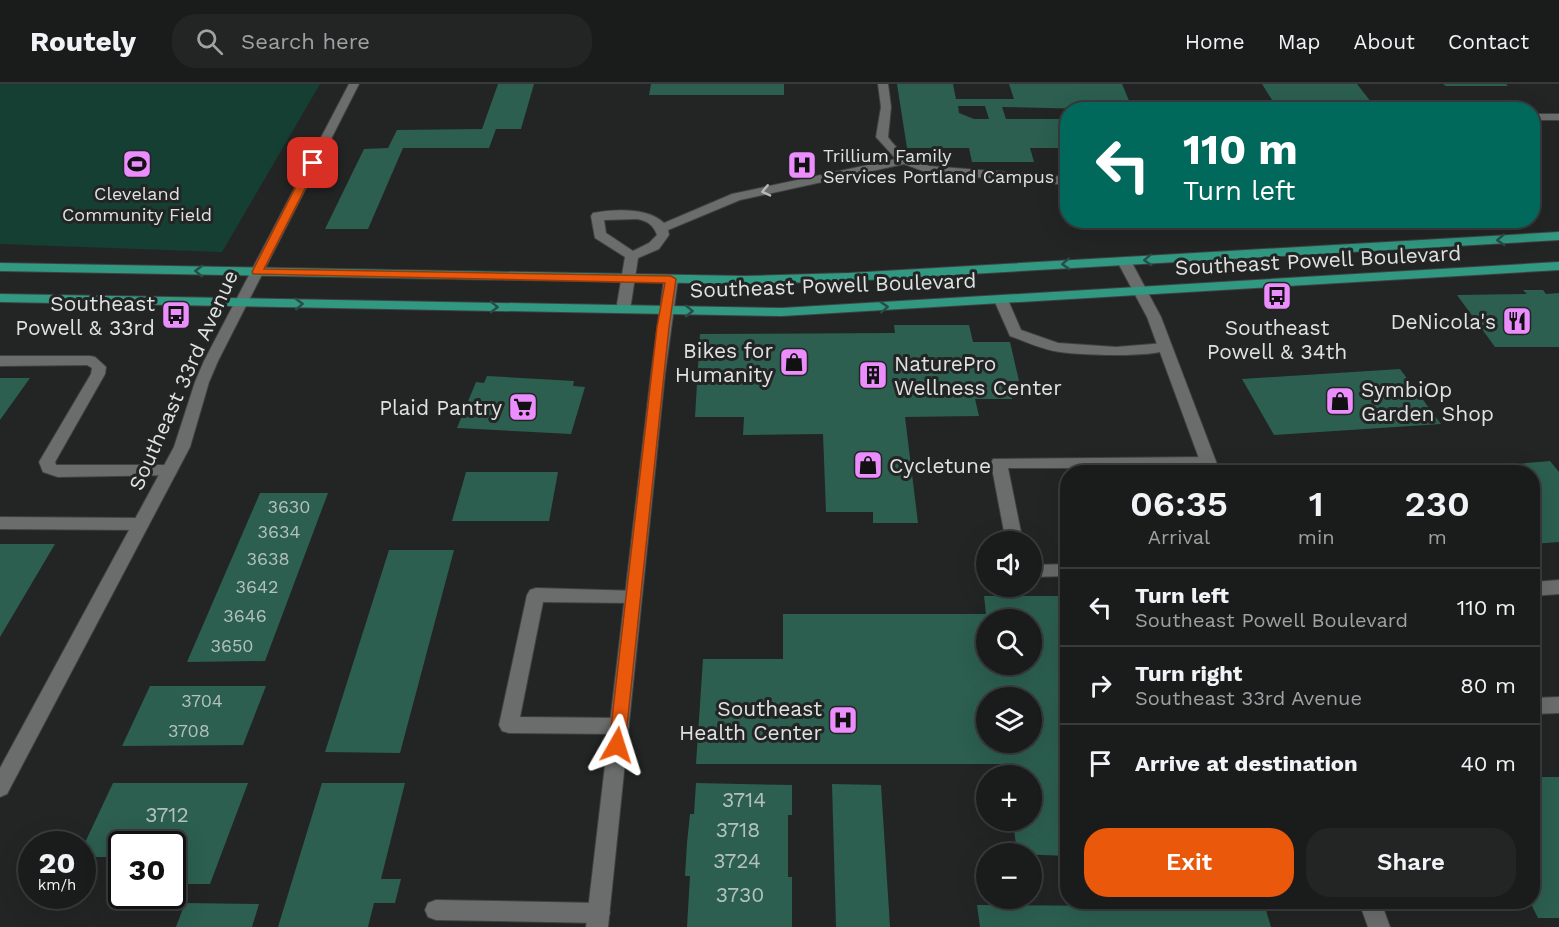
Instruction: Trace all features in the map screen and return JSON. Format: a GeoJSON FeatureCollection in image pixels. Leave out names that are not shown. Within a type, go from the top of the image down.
{"type":"FeatureCollection","features":[{"type":"Feature","properties":{"kind":"main road","name":"Southeast Powell Boulevard"},"geometry":{"type":"LineString","coordinates":[[0,267],[629,279],[849,277],[1559,236]]}},
{"type":"Feature","properties":{"kind":"main road","name":"Southeast Powell Boulevard"},"geometry":{"type":"LineString","coordinates":[[0,298],[782,312],[1559,266]]}},
{"type":"Feature","properties":{"kind":"street","name":"Southeast 33rd Avenue"},"geometry":{"type":"LineString","coordinates":[[0,788],[169,471],[191,426],[202,382],[354,84]]}},
{"type":"Feature","properties":{"kind":"street"},"geometry":{"type":"LineString","coordinates":[[883,84],[886,108],[882,137],[892,151],[905,160],[928,169],[1060,180]]}},
{"type":"Feature","properties":{"kind":"street"},"geometry":{"type":"LineString","coordinates":[[1540,117],[1559,117]]}},
{"type":"Feature","properties":{"kind":"street"},"geometry":{"type":"LineString","coordinates":[[662,228],[736,197],[905,160]]}},
{"type":"Feature","properties":{"kind":"street"},"geometry":{"type":"LineString","coordinates":[[597,216],[643,216],[656,220],[662,228],[663,235],[654,246],[633,256],[600,235],[597,216]]}},
{"type":"Feature","properties":{"kind":"street"},"geometry":{"type":"LineString","coordinates":[[623,310],[633,256]]}},
{"type":"Feature","properties":{"kind":"street"},"geometry":{"type":"LineString","coordinates":[[1124,261],[1142,291],[1209,465]]}},
{"type":"Feature","properties":{"kind":"street"},"geometry":{"type":"LineString","coordinates":[[436,910],[598,920],[633,596],[671,279]]}},
{"type":"Feature","properties":{"kind":"street"},"geometry":{"type":"LineString","coordinates":[[1001,300],[1015,333],[1056,347],[1116,351],[1165,347]]}},
{"type":"Feature","properties":{"kind":"street"},"geometry":{"type":"LineString","coordinates":[[0,361],[90,360],[99,367],[98,374],[46,462],[49,468],[58,471],[169,471]]}},
{"type":"Feature","properties":{"kind":"street"},"geometry":{"type":"LineString","coordinates":[[1013,531],[999,463],[1060,466]]}},
{"type":"Feature","properties":{"kind":"street"},"geometry":{"type":"LineString","coordinates":[[0,523],[141,524]]}},
{"type":"Feature","properties":{"kind":"street"},"geometry":{"type":"LineString","coordinates":[[1042,571],[1060,570]]}},
{"type":"Feature","properties":{"kind":"street"},"geometry":{"type":"LineString","coordinates":[[1540,588],[1559,587]]}},
{"type":"Feature","properties":{"kind":"street"},"geometry":{"type":"LineString","coordinates":[[619,726],[509,725],[536,595],[633,596]]}},
{"type":"Feature","properties":{"kind":"street"},"geometry":{"type":"LineString","coordinates":[[1540,706],[1559,705]]}},
{"type":"Feature","properties":{"kind":"street"},"geometry":{"type":"LineString","coordinates":[[1373,909],[1379,927]]}},
{"type":"Feature","properties":{"kind":"green space","name":"Cleveland Community Field"},"geometry":{"type":"Polygon","coordinates":[[[0,84],[320,84],[222,252],[0,244],[0,84]]]}},
{"type":"Feature","properties":{"kind":"building"},"geometry":{"type":"Polygon","coordinates":[[[498,84],[534,84],[521,129],[496,129],[489,148],[403,148],[368,229],[325,229],[364,149],[388,148],[397,130],[482,129],[498,84]]]}},
{"type":"Feature","properties":{"kind":"building"},"geometry":{"type":"Polygon","coordinates":[[[651,84],[784,84],[784,95],[649,95],[651,84]]]}},
{"type":"Feature","properties":{"kind":"building"},"geometry":{"type":"Polygon","coordinates":[[[897,84],[953,84],[956,99],[1014,99],[1009,84],[1122,84],[1130,102],[1060,102],[1060,108],[1002,107],[1006,119],[1060,119],[1060,148],[1030,148],[1034,162],[972,162],[969,148],[907,148],[897,84]],[[958,106],[959,113],[974,119],[989,119],[985,106],[958,106]]]}},
{"type":"Feature","properties":{"kind":"building"},"geometry":{"type":"Polygon","coordinates":[[[1262,84],[1357,84],[1371,102],[1273,102],[1262,84]]]}},
{"type":"Feature","properties":{"kind":"building"},"geometry":{"type":"Polygon","coordinates":[[[1443,84],[1506,84],[1508,86],[1446,86],[1443,84]]]}},
{"type":"Feature","properties":{"kind":"building","name":"DeNicola's"},"geometry":{"type":"Polygon","coordinates":[[[1523,290],[1543,290],[1546,294],[1559,293],[1559,347],[1495,347],[1457,295],[1527,294],[1523,290]]]}},
{"type":"Feature","properties":{"kind":"building"},"geometry":{"type":"Polygon","coordinates":[[[894,325],[969,325],[973,342],[1010,342],[1019,381],[1008,381],[1012,399],[975,399],[979,416],[905,417],[918,523],[873,523],[873,512],[826,512],[823,434],[743,435],[744,417],[695,417],[700,334],[895,333],[894,325]]]}},
{"type":"Feature","properties":{"kind":"building","name":"SymbiOp Garden Shop"},"geometry":{"type":"Polygon","coordinates":[[[1400,369],[1441,424],[1274,435],[1242,379],[1400,369]]]}},
{"type":"Feature","properties":{"kind":"building","name":"Plaid Pantry"},"geometry":{"type":"Polygon","coordinates":[[[487,376],[574,381],[573,386],[585,387],[571,434],[457,428],[476,382],[484,383],[487,376]]]}},
{"type":"Feature","properties":{"kind":"building"},"geometry":{"type":"Polygon","coordinates":[[[0,378],[30,378],[0,420],[0,378]]]}},
{"type":"Feature","properties":{"kind":"building"},"geometry":{"type":"Polygon","coordinates":[[[1550,461],[1559,472],[1559,542],[1540,543],[1540,465],[1506,465],[1550,461]]]}},
{"type":"Feature","properties":{"kind":"building"},"geometry":{"type":"Polygon","coordinates":[[[466,472],[558,472],[549,521],[452,521],[466,472]]]}},
{"type":"Feature","properties":{"kind":"building"},"geometry":{"type":"Polygon","coordinates":[[[260,493],[328,493],[265,661],[187,662],[260,493]]]}},
{"type":"Feature","properties":{"kind":"building"},"geometry":{"type":"Polygon","coordinates":[[[0,544],[55,544],[0,637],[0,544]]]}},
{"type":"Feature","properties":{"kind":"building"},"geometry":{"type":"Polygon","coordinates":[[[389,550],[454,550],[400,753],[325,752],[389,550]]]}},
{"type":"Feature","properties":{"kind":"building","name":"Southeast Health Center"},"geometry":{"type":"Polygon","coordinates":[[[1060,596],[1060,856],[1042,855],[1042,843],[1016,843],[1014,831],[1042,831],[1042,765],[696,764],[703,659],[783,659],[783,614],[976,614],[976,675],[1042,675],[1042,609],[985,609],[984,597],[1060,596]]]}},
{"type":"Feature","properties":{"kind":"building"},"geometry":{"type":"Polygon","coordinates":[[[150,686],[266,686],[243,745],[122,746],[150,686]]]}},
{"type":"Feature","properties":{"kind":"building"},"geometry":{"type":"Polygon","coordinates":[[[1540,777],[1559,777],[1559,918],[1538,918],[1534,909],[1540,909],[1540,777]]]}},
{"type":"Feature","properties":{"kind":"building"},"geometry":{"type":"Polygon","coordinates":[[[113,783],[248,783],[210,884],[186,884],[186,831],[108,831],[108,857],[96,857],[96,831],[90,831],[113,783]]]}},
{"type":"Feature","properties":{"kind":"building"},"geometry":{"type":"Polygon","coordinates":[[[322,783],[405,783],[381,879],[401,879],[395,903],[374,903],[368,927],[278,927],[322,783]]]}},
{"type":"Feature","properties":{"kind":"building"},"geometry":{"type":"Polygon","coordinates":[[[696,783],[792,785],[792,815],[788,815],[788,877],[792,877],[792,927],[687,927],[690,876],[685,876],[687,843],[690,814],[694,814],[696,783]]]}},
{"type":"Feature","properties":{"kind":"building"},"geometry":{"type":"Polygon","coordinates":[[[832,784],[881,785],[890,927],[836,927],[832,784]]]}},
{"type":"Feature","properties":{"kind":"building"},"geometry":{"type":"Polygon","coordinates":[[[186,903],[259,904],[252,927],[176,927],[183,909],[186,909],[186,903]]]}},
{"type":"Feature","properties":{"kind":"building"},"geometry":{"type":"Polygon","coordinates":[[[1042,905],[1060,906],[1060,909],[1266,909],[1271,927],[980,927],[978,909],[1042,909],[1042,905]]]}},
{"type":"Feature","properties":{"kind":"place","name":"Cleveland Community Field"},"geometry":{"type":"Point","coordinates":[137,164]}},
{"type":"Feature","properties":{"kind":"place","name":"Trillium Family Services Portland Campus"},"geometry":{"type":"Point","coordinates":[802,165]}},
{"type":"Feature","properties":{"kind":"place","name":"Southeast Powell & 34th"},"geometry":{"type":"Point","coordinates":[1277,296]}},
{"type":"Feature","properties":{"kind":"place","name":"Southeast Powell & 33rd"},"geometry":{"type":"Point","coordinates":[176,315]}},
{"type":"Feature","properties":{"kind":"place","name":"DeNicola's"},"geometry":{"type":"Point","coordinates":[1517,321]}},
{"type":"Feature","properties":{"kind":"place","name":"Bikes for Humanity"},"geometry":{"type":"Point","coordinates":[794,362]}},
{"type":"Feature","properties":{"kind":"place","name":"NaturePro Wellness Center"},"geometry":{"type":"Point","coordinates":[873,375]}},
{"type":"Feature","properties":{"kind":"place","name":"SymbiOp Garden Shop"},"geometry":{"type":"Point","coordinates":[1340,401]}},
{"type":"Feature","properties":{"kind":"place","name":"Plaid Pantry"},"geometry":{"type":"Point","coordinates":[523,407]}},
{"type":"Feature","properties":{"kind":"place","name":"Cycletune"},"geometry":{"type":"Point","coordinates":[868,465]}},
{"type":"Feature","properties":{"kind":"place","name":"Southeast Health Center"},"geometry":{"type":"Point","coordinates":[843,720]}},
{"type":"Feature","properties":{"kind":"route"},"geometry":{"type":"LineString","coordinates":[[313,163],[257,272],[671,279],[663,327],[617,745]]}}]}
